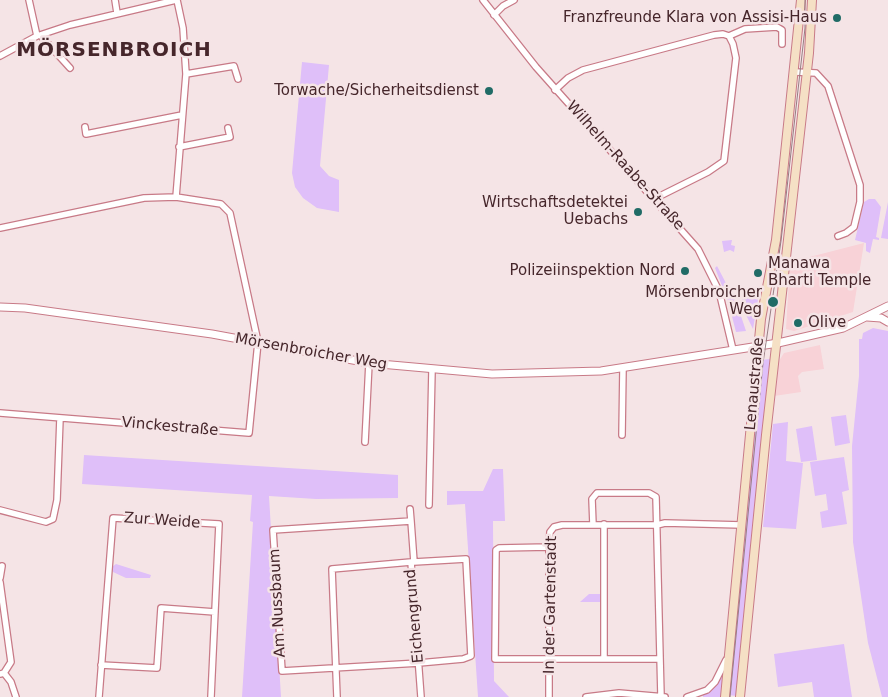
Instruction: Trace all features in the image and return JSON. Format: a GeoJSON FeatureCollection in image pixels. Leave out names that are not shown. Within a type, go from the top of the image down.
{"type":"FeatureCollection","features":[{"type":"Feature","properties":{"kind":"main road","name":"Lenaustraße"},"geometry":{"type":"LineString","coordinates":[[725,697],[762,308],[776,240],[801,0]]}},
{"type":"Feature","properties":{"kind":"main road","name":"Lenaustraße"},"geometry":{"type":"LineString","coordinates":[[740,697],[766,435],[778,343],[813,16],[812,0]]}},
{"type":"Feature","properties":{"kind":"street"},"geometry":{"type":"LineString","coordinates":[[29,0],[39,36],[70,68]]}},
{"type":"Feature","properties":{"kind":"street"},"geometry":{"type":"LineString","coordinates":[[114,0],[117,13]]}},
{"type":"Feature","properties":{"kind":"street"},"geometry":{"type":"LineString","coordinates":[[0,56],[39,36],[70,25],[177,0],[183,28],[186,74],[176,197]]}},
{"type":"Feature","properties":{"kind":"street","name":"Wilhelm-Raabe-Straße"},"geometry":{"type":"LineString","coordinates":[[483,0],[555,90],[691,240],[705,260],[719,291],[734,350]]}},
{"type":"Feature","properties":{"kind":"street"},"geometry":{"type":"LineString","coordinates":[[494,15],[503,6],[514,0]]}},
{"type":"Feature","properties":{"kind":"street"},"geometry":{"type":"LineString","coordinates":[[555,90],[568,78],[584,70],[714,35],[723,34],[729,36],[744,29],[777,27],[782,30],[782,44]]}},
{"type":"Feature","properties":{"kind":"street"},"geometry":{"type":"LineString","coordinates":[[654,199],[721,164],[725,158],[736,58],[729,36]]}},
{"type":"Feature","properties":{"kind":"street"},"geometry":{"type":"LineString","coordinates":[[186,74],[234,66],[238,79]]}},
{"type":"Feature","properties":{"kind":"street"},"geometry":{"type":"LineString","coordinates":[[795,72],[816,73],[824,79],[828,86],[862,191],[854,226],[846,233],[838,236]]}},
{"type":"Feature","properties":{"kind":"street"},"geometry":{"type":"LineString","coordinates":[[85,127],[86,134],[182,115]]}},
{"type":"Feature","properties":{"kind":"street"},"geometry":{"type":"LineString","coordinates":[[179,147],[230,137],[228,128]]}},
{"type":"Feature","properties":{"kind":"street"},"geometry":{"type":"LineString","coordinates":[[0,228],[144,198],[176,197],[219,203],[230,214],[258,342]]}},
{"type":"Feature","properties":{"kind":"street","name":"Mörsenbroicher Weg"},"geometry":{"type":"LineString","coordinates":[[0,307],[42,310],[258,342],[369,363],[492,374],[601,371],[778,343],[825,333],[853,323],[888,306]]}},
{"type":"Feature","properties":{"kind":"street"},"geometry":{"type":"LineString","coordinates":[[867,317],[881,318],[888,322]]}},
{"type":"Feature","properties":{"kind":"street","name":"Vinckestraße"},"geometry":{"type":"LineString","coordinates":[[0,413],[249,433],[258,342]]}},
{"type":"Feature","properties":{"kind":"street"},"geometry":{"type":"LineString","coordinates":[[365,442],[369,363]]}},
{"type":"Feature","properties":{"kind":"street"},"geometry":{"type":"LineString","coordinates":[[622,435],[623,368]]}},
{"type":"Feature","properties":{"kind":"street"},"geometry":{"type":"LineString","coordinates":[[429,505],[432,370]]}},
{"type":"Feature","properties":{"kind":"street"},"geometry":{"type":"LineString","coordinates":[[0,510],[50,522],[54,516],[57,500],[60,418]]}},
{"type":"Feature","properties":{"kind":"street"},"geometry":{"type":"LineString","coordinates":[[592,525],[594,495],[600,493],[649,493],[656,497],[661,696]]}},
{"type":"Feature","properties":{"kind":"street"},"geometry":{"type":"LineString","coordinates":[[335,668],[419,663],[463,659],[471,656],[466,559],[412,562],[410,509]]}},
{"type":"Feature","properties":{"kind":"street","name":"Zur Weide"},"geometry":{"type":"LineString","coordinates":[[100,697],[113,518],[219,524],[211,697]]}},
{"type":"Feature","properties":{"kind":"street","name":"Am Nussbaum"},"geometry":{"type":"LineString","coordinates":[[335,668],[282,671],[273,530],[411,521]]}},
{"type":"Feature","properties":{"kind":"street","name":"In der Gartenstadt"},"geometry":{"type":"LineString","coordinates":[[549,697],[550,532],[554,527],[604,524],[657,526],[665,523],[742,525]]}},
{"type":"Feature","properties":{"kind":"street"},"geometry":{"type":"LineString","coordinates":[[604,524],[604,659]]}},
{"type":"Feature","properties":{"kind":"street"},"geometry":{"type":"LineString","coordinates":[[550,547],[500,548],[495,552],[495,659],[660,659]]}},
{"type":"Feature","properties":{"kind":"street","name":"Eichengrund"},"geometry":{"type":"LineString","coordinates":[[337,697],[332,569],[412,562],[421,697]]}},
{"type":"Feature","properties":{"kind":"street"},"geometry":{"type":"LineString","coordinates":[[2,566],[0,580],[11,662],[2,674],[13,684],[16,697]]}},
{"type":"Feature","properties":{"kind":"street"},"geometry":{"type":"LineString","coordinates":[[101,665],[157,668],[161,608],[215,612]]}},
{"type":"Feature","properties":{"kind":"street"},"geometry":{"type":"LineString","coordinates":[[687,697],[700,694],[715,682],[722,671],[730,649]]}},
{"type":"Feature","properties":{"kind":"street"},"geometry":{"type":"LineString","coordinates":[[586,697],[619,693],[665,697]]}},
{"type":"Feature","properties":{"kind":"shaded area"},"geometry":{"type":"Polygon","coordinates":[[[302,62],[329,65],[320,166],[329,176],[339,180],[339,212],[317,208],[303,198],[295,187],[292,173],[302,62]]]}},
{"type":"Feature","properties":{"kind":"shaded area"},"geometry":{"type":"Polygon","coordinates":[[[869,199],[875,199],[881,207],[876,237],[879,240],[873,239],[870,253],[866,251],[866,243],[855,240],[864,202],[869,199]]]}},
{"type":"Feature","properties":{"kind":"shaded area"},"geometry":{"type":"Polygon","coordinates":[[[888,202],[888,239],[881,238],[888,202]]]}},
{"type":"Feature","properties":{"kind":"shaded area"},"geometry":{"type":"Polygon","coordinates":[[[732,240],[731,245],[735,246],[734,252],[730,250],[724,252],[722,241],[732,240]]]}},
{"type":"Feature","properties":{"kind":"shaded area"},"geometry":{"type":"Polygon","coordinates":[[[864,243],[853,312],[794,331],[786,329],[790,262],[864,243]]]}},
{"type":"Feature","properties":{"kind":"shaded area"},"geometry":{"type":"Polygon","coordinates":[[[717,266],[737,304],[746,331],[736,332],[728,301],[715,268],[717,266]]]}},
{"type":"Feature","properties":{"kind":"shaded area"},"geometry":{"type":"Polygon","coordinates":[[[750,287],[760,288],[753,329],[741,305],[744,292],[749,292],[750,287]]]}},
{"type":"Feature","properties":{"kind":"shaded area"},"geometry":{"type":"Polygon","coordinates":[[[873,328],[888,331],[888,697],[882,697],[868,643],[853,542],[852,446],[859,376],[859,339],[862,339],[863,333],[873,328]]]}},
{"type":"Feature","properties":{"kind":"shaded area"},"geometry":{"type":"Polygon","coordinates":[[[820,345],[824,369],[802,372],[798,376],[801,392],[774,396],[779,361],[784,353],[820,345]]]}},
{"type":"Feature","properties":{"kind":"shaded area"},"geometry":{"type":"Polygon","coordinates":[[[770,359],[737,696],[728,695],[760,360],[770,359]]]}},
{"type":"Feature","properties":{"kind":"shaded area"},"geometry":{"type":"Polygon","coordinates":[[[846,415],[850,443],[835,446],[831,417],[846,415]]]}},
{"type":"Feature","properties":{"kind":"shaded area"},"geometry":{"type":"Polygon","coordinates":[[[788,422],[786,461],[803,463],[796,529],[763,527],[773,424],[788,422]]]}},
{"type":"Feature","properties":{"kind":"shaded area"},"geometry":{"type":"Polygon","coordinates":[[[812,426],[817,460],[801,462],[796,429],[812,426]]]}},
{"type":"Feature","properties":{"kind":"shaded area"},"geometry":{"type":"Polygon","coordinates":[[[84,455],[398,475],[398,498],[316,499],[269,496],[281,697],[242,697],[253,522],[250,521],[252,495],[82,484],[84,455]]]}},
{"type":"Feature","properties":{"kind":"shaded area"},"geometry":{"type":"Polygon","coordinates":[[[844,457],[849,490],[842,492],[847,524],[822,528],[820,512],[828,510],[826,494],[815,496],[810,462],[844,457]]]}},
{"type":"Feature","properties":{"kind":"shaded area"},"geometry":{"type":"Polygon","coordinates":[[[493,469],[503,469],[505,521],[493,521],[494,681],[509,697],[478,697],[465,504],[447,505],[447,491],[483,491],[493,469]]]}},
{"type":"Feature","properties":{"kind":"shaded area"},"geometry":{"type":"Polygon","coordinates":[[[116,564],[151,575],[150,578],[126,578],[113,572],[112,567],[116,564]]]}},
{"type":"Feature","properties":{"kind":"shaded area"},"geometry":{"type":"Polygon","coordinates":[[[589,594],[600,594],[600,602],[580,602],[589,594]]]}},
{"type":"Feature","properties":{"kind":"shaded area"},"geometry":{"type":"Polygon","coordinates":[[[844,644],[852,697],[814,697],[812,682],[778,687],[774,654],[844,644]]]}},
{"type":"Feature","properties":{"kind":"shaded area"},"geometry":{"type":"Polygon","coordinates":[[[725,673],[723,697],[703,697],[703,695],[725,673]]]}},
{"type":"Feature","properties":{"kind":"tram line"},"geometry":{"type":"LineString","coordinates":[[730,697],[763,363],[781,241],[805,28],[805,0]]}},
{"type":"Feature","properties":{"kind":"place","name":"Franzfreunde Klara von Assisi-Haus"},"geometry":{"type":"Point","coordinates":[837,18]}},
{"type":"Feature","properties":{"kind":"place","name":"Torwache/Sicherheitsdienst"},"geometry":{"type":"Point","coordinates":[489,91]}},
{"type":"Feature","properties":{"kind":"place","name":"Wirtschaftsdetektei Uebachs"},"geometry":{"type":"Point","coordinates":[638,212]}},
{"type":"Feature","properties":{"kind":"place","name":"Polizeiinspektion Nord"},"geometry":{"type":"Point","coordinates":[685,271]}},
{"type":"Feature","properties":{"kind":"place","name":"Manawa Bharti Temple"},"geometry":{"type":"Point","coordinates":[758,273]}},
{"type":"Feature","properties":{"kind":"place","name":"Mörsenbroicher Weg"},"geometry":{"type":"Point","coordinates":[773,302]}},
{"type":"Feature","properties":{"kind":"place","name":"Olive"},"geometry":{"type":"Point","coordinates":[798,323]}},
{"type":"Feature","properties":{"kind":"district","name":"MÖRSENBROICH"},"geometry":{"type":"Point","coordinates":[114,51]}}]}
